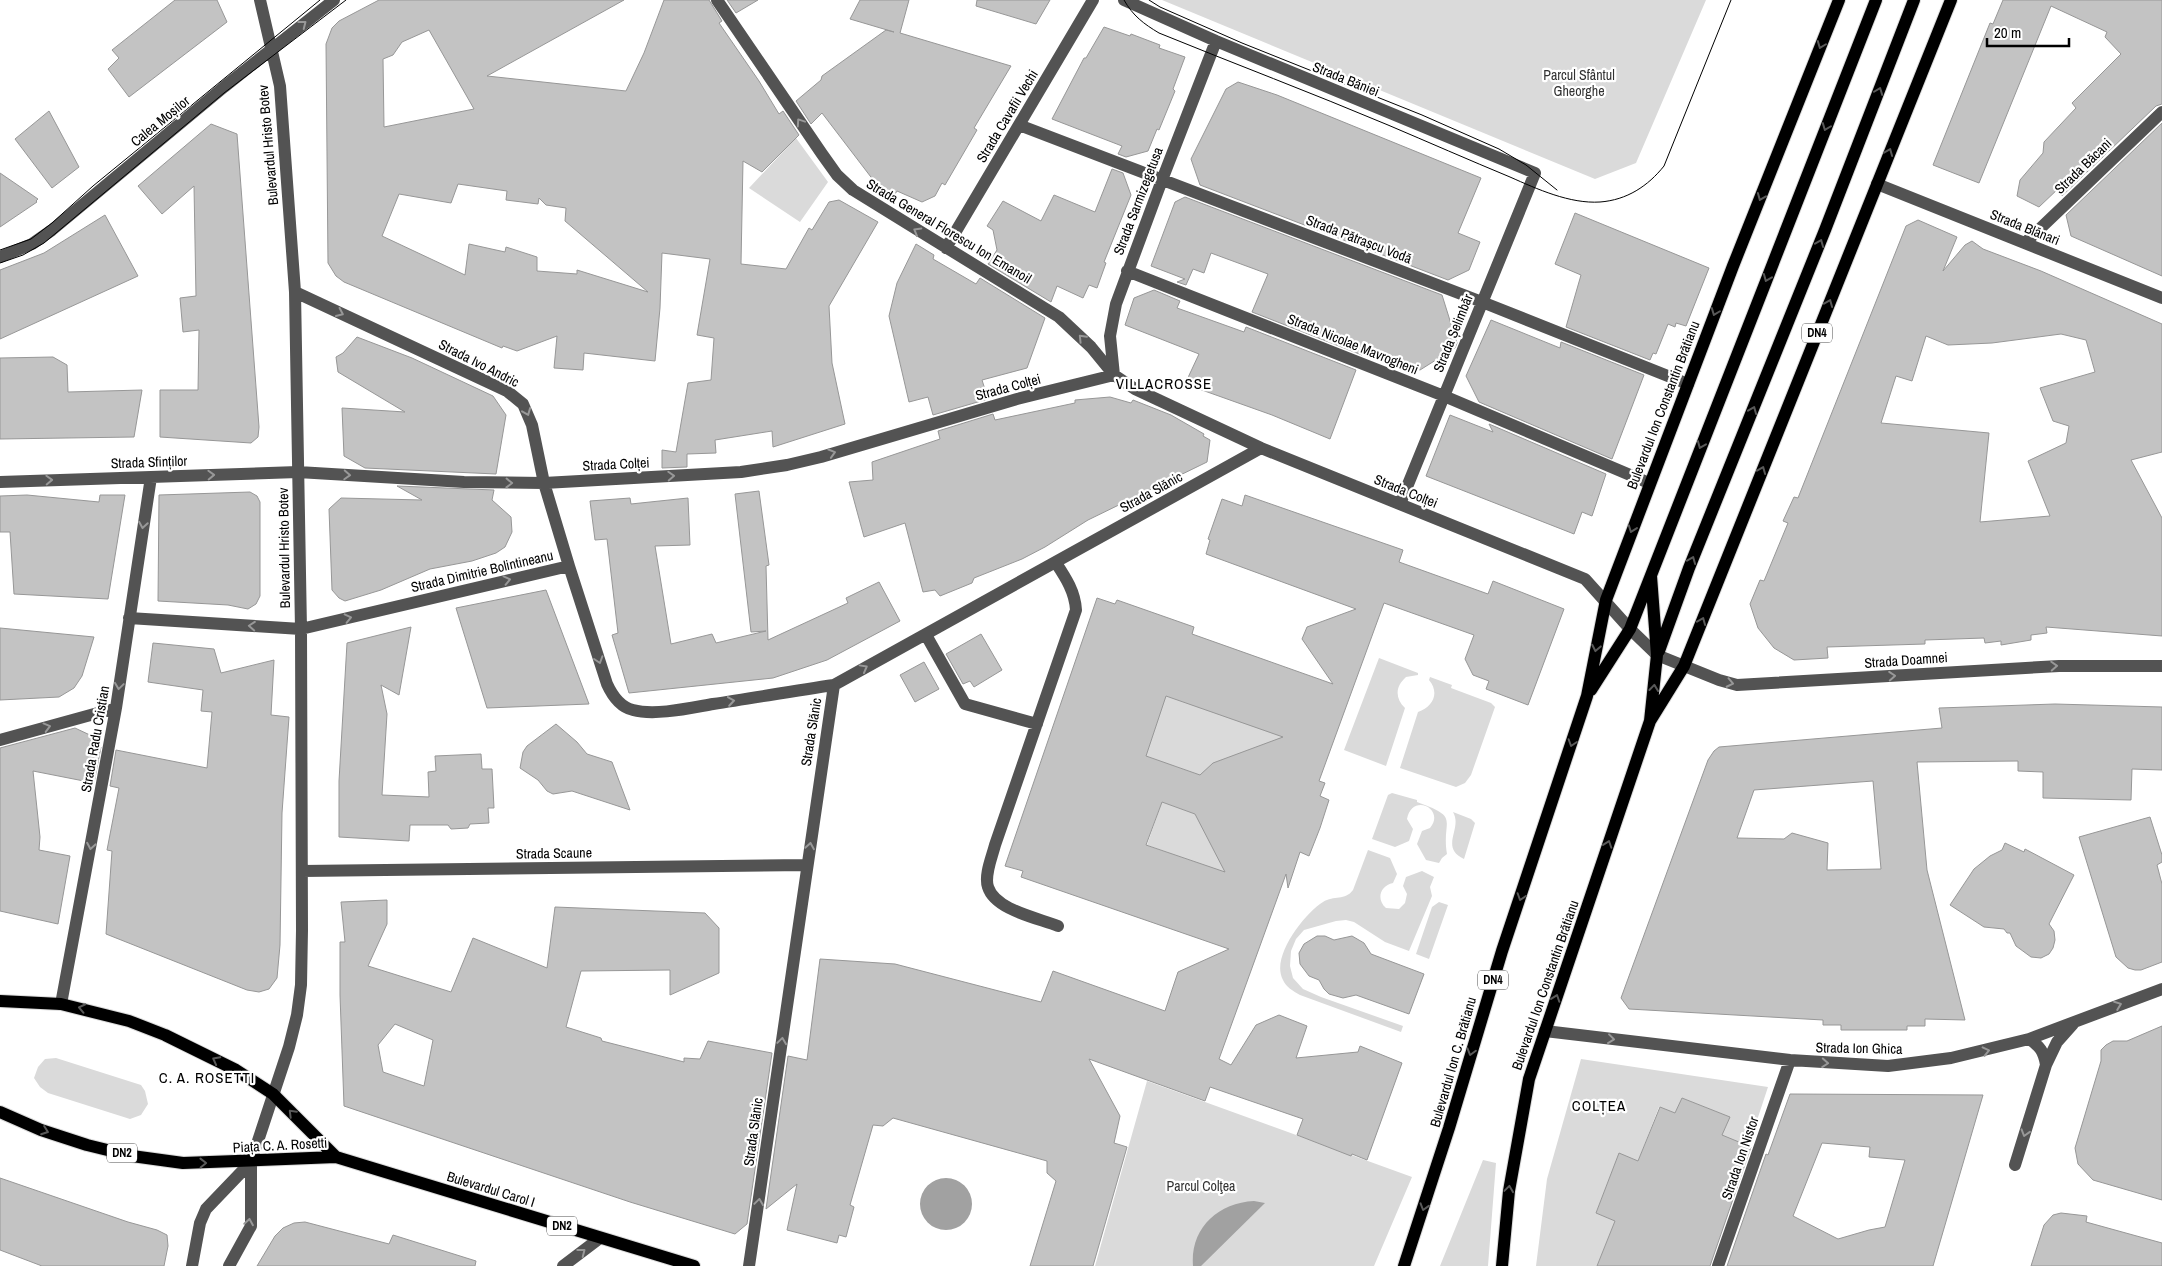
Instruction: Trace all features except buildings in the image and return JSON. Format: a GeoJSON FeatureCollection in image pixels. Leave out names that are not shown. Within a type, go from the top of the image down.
{"type":"FeatureCollection","features":[{"type":"Feature","properties":{"kind":"main road","name":"Bulevardul Ion Constantin Brătianu"},"geometry":{"type":"LineString","coordinates":[[1587,696],[1606,600],[1649,483],[1838,0]]}},
{"type":"Feature","properties":{"kind":"main road","name":"Bulevardul Ion Constantin Brătianu"},"geometry":{"type":"LineString","coordinates":[[1587,696],[1630,628],[1876,0]]}},
{"type":"Feature","properties":{"kind":"main road","name":"Bulevardul Ion Constantin Brătianu"},"geometry":{"type":"LineString","coordinates":[[1657,656],[1689,568],[1825,230],[1914,0]]}},
{"type":"Feature","properties":{"kind":"main road","name":"Bulevardul Ion Constantin Brătianu"},"geometry":{"type":"LineString","coordinates":[[1650,721],[1684,666],[1951,0]]}},
{"type":"Feature","properties":{"kind":"main road","name":"Bulevardul Ion Constantin Brătianu"},"geometry":{"type":"LineString","coordinates":[[1502,1266],[1516,1142],[1529,1079],[1650,721],[1657,656],[1651,572]]}},
{"type":"Feature","properties":{"kind":"main road","name":"Bulevardul Ion C. Brătianu"},"geometry":{"type":"LineString","coordinates":[[1404,1266],[1449,1128],[1496,968],[1587,696]]}},
{"type":"Feature","properties":{"kind":"main road","name":"Piața C. A. Rosetti"},"geometry":{"type":"LineString","coordinates":[[0,1000],[61,1004],[129,1021],[165,1035],[236,1070],[273,1094],[336,1157]]}},
{"type":"Feature","properties":{"kind":"main road","name":"Piața C. A. Rosetti"},"geometry":{"type":"LineString","coordinates":[[0,1112],[41,1130],[69,1139],[132,1156],[183,1163],[251,1162],[336,1157]]}},
{"type":"Feature","properties":{"kind":"main road","name":"Bulevardul Carol I"},"geometry":{"type":"LineString","coordinates":[[336,1157],[694,1266]]}},
{"type":"Feature","properties":{"kind":"street","name":"Bulevardul Hristo Botev"},"geometry":{"type":"LineString","coordinates":[[251,1162],[289,1048],[297,1015],[301,985],[302,871],[301,629],[295,292],[280,86],[260,0]]}},
{"type":"Feature","properties":{"kind":"street","name":"Calea Moșilor"},"geometry":{"type":"LineString","coordinates":[[0,257],[32,244],[52,230],[272,48],[334,0]]}},
{"type":"Feature","properties":{"kind":"street","name":"Strada General Florescu Ion Emanoil"},"geometry":{"type":"LineString","coordinates":[[717,0],[837,175],[853,190],[1059,316],[1091,347],[1114,375]]}},
{"type":"Feature","properties":{"kind":"street","name":"Strada Cavafii Vechi"},"geometry":{"type":"LineString","coordinates":[[946,248],[1093,0]]}},
{"type":"Feature","properties":{"kind":"street","name":"Strada Băniei"},"geometry":{"type":"LineString","coordinates":[[1124,0],[1216,41],[1535,173]]}},
{"type":"Feature","properties":{"kind":"street"},"geometry":{"type":"LineString","coordinates":[[1138,0],[1146,11]]}},
{"type":"Feature","properties":{"kind":"street","name":"Strada Sarmizegetusa"},"geometry":{"type":"LineString","coordinates":[[1114,375],[1110,350],[1111,328],[1127,271],[1216,41]]}},
{"type":"Feature","properties":{"kind":"street","name":"Strada Băcani"},"geometry":{"type":"LineString","coordinates":[[2025,243],[2162,112]]}},
{"type":"Feature","properties":{"kind":"street","name":"Strada Pătrașcu Vodă"},"geometry":{"type":"LineString","coordinates":[[1019,125],[1482,302],[1688,384]]}},
{"type":"Feature","properties":{"kind":"street","name":"Strada Șelimbăr"},"geometry":{"type":"LineString","coordinates":[[1400,504],[1535,173]]}},
{"type":"Feature","properties":{"kind":"street","name":"Strada Blănari"},"geometry":{"type":"LineString","coordinates":[[1876,184],[2162,298]]}},
{"type":"Feature","properties":{"kind":"street","name":"Strada Nicolae Mavrogheni"},"geometry":{"type":"LineString","coordinates":[[1127,271],[1444,396],[1649,483]]}},
{"type":"Feature","properties":{"kind":"street","name":"Strada Ivo Andric"},"geometry":{"type":"LineString","coordinates":[[295,292],[507,391],[523,404],[532,425],[544,483],[569,566]]}},
{"type":"Feature","properties":{"kind":"street","name":"Strada Colței"},"geometry":{"type":"LineString","coordinates":[[298,472],[464,482],[544,483],[741,472],[787,465],[1025,397],[1114,375],[1164,404],[1260,448],[1585,579],[1657,656]]}},
{"type":"Feature","properties":{"kind":"street","name":"Strada Slănic"},"geometry":{"type":"LineString","coordinates":[[749,1266],[834,685],[1260,448]]}},
{"type":"Feature","properties":{"kind":"street","name":"Strada Sfinților"},"geometry":{"type":"LineString","coordinates":[[0,482],[298,472]]}},
{"type":"Feature","properties":{"kind":"street","name":"Strada Radu Cristian"},"geometry":{"type":"LineString","coordinates":[[61,1004],[116,708],[151,477]]}},
{"type":"Feature","properties":{"kind":"street"},"geometry":{"type":"LineString","coordinates":[[1056,563],[1068,582],[1076,600],[1076,610],[995,845],[988,870],[988,887],[993,897],[1002,906],[1058,926]]}},
{"type":"Feature","properties":{"kind":"street","name":"Strada Dimitrie Bolintineanu"},"geometry":{"type":"LineString","coordinates":[[129,618],[301,629],[569,566],[607,684],[612,695],[621,704],[632,710],[650,712],[695,707],[834,685]]}},
{"type":"Feature","properties":{"kind":"street"},"geometry":{"type":"LineString","coordinates":[[926,635],[965,704],[1037,724]]}},
{"type":"Feature","properties":{"kind":"street","name":"Strada Doamnei"},"geometry":{"type":"LineString","coordinates":[[1657,656],[1720,680],[1737,684],[1755,685],[2059,666],[2162,666]]}},
{"type":"Feature","properties":{"kind":"street"},"geometry":{"type":"LineString","coordinates":[[0,740],[116,708]]}},
{"type":"Feature","properties":{"kind":"street","name":"Strada Scaune"},"geometry":{"type":"LineString","coordinates":[[302,871],[807,865]]}},
{"type":"Feature","properties":{"kind":"street","name":"Strada Ion Ghica"},"geometry":{"type":"LineString","coordinates":[[1545,1031],[1790,1060],[1860,1066],[1921,1063],[1988,1050],[2029,1039],[2162,989]]}},
{"type":"Feature","properties":{"kind":"street"},"geometry":{"type":"LineString","coordinates":[[2015,1165],[2046,1065],[2057,1042],[2075,1022]]}},
{"type":"Feature","properties":{"kind":"street"},"geometry":{"type":"LineString","coordinates":[[2029,1039],[2041,1049],[2046,1065]]}},
{"type":"Feature","properties":{"kind":"street","name":"Strada Ion Nistor"},"geometry":{"type":"LineString","coordinates":[[1718,1266],[1790,1060]]}},
{"type":"Feature","properties":{"kind":"street"},"geometry":{"type":"LineString","coordinates":[[192,1266],[200,1223],[206,1209],[251,1162]]}},
{"type":"Feature","properties":{"kind":"street"},"geometry":{"type":"LineString","coordinates":[[229,1266],[251,1226],[251,1162]]}},
{"type":"Feature","properties":{"kind":"street"},"geometry":{"type":"LineString","coordinates":[[563,1266],[600,1238]]}},
{"type":"Feature","properties":{"kind":"green space","name":"Parcul Sfântul Gheorghe"},"geometry":{"type":"Polygon","coordinates":[[[1162,0],[1706,0],[1636,163],[1595,179],[1162,0]]]}},
{"type":"Feature","properties":{"kind":"green space"},"geometry":{"type":"Polygon","coordinates":[[[796,138],[828,182],[800,222],[749,188],[796,138]]]}},
{"type":"Feature","properties":{"kind":"green space"},"geometry":{"type":"Polygon","coordinates":[[[1379,658],[1418,673],[1418,675],[1406,677],[1398,689],[1399,700],[1405,708],[1386,766],[1344,750],[1379,658]]]}},
{"type":"Feature","properties":{"kind":"green space"},"geometry":{"type":"Polygon","coordinates":[[[1430,677],[1452,685],[1451,688],[1491,703],[1495,707],[1471,775],[1465,783],[1456,787],[1400,768],[1418,712],[1428,707],[1433,699],[1434,690],[1429,680],[1430,677]]]}},
{"type":"Feature","properties":{"kind":"green space"},"geometry":{"type":"Polygon","coordinates":[[[1170,682],[1286,738],[1213,763],[1201,776],[1175,766],[1142,767],[1170,682]]]}},
{"type":"Feature","properties":{"kind":"green space"},"geometry":{"type":"Polygon","coordinates":[[[1392,793],[1417,800],[1417,802],[1431,807],[1445,816],[1447,821],[1447,854],[1439,863],[1426,860],[1417,844],[1422,831],[1430,828],[1434,821],[1434,815],[1426,806],[1415,806],[1410,811],[1407,819],[1413,829],[1409,841],[1395,847],[1372,839],[1388,795],[1392,793]]]}},
{"type":"Feature","properties":{"kind":"green space"},"geometry":{"type":"Polygon","coordinates":[[[1162,802],[1195,814],[1237,877],[1147,845],[1162,802]]]}},
{"type":"Feature","properties":{"kind":"green space"},"geometry":{"type":"Polygon","coordinates":[[[1453,812],[1471,819],[1475,823],[1464,859],[1453,849],[1455,818],[1453,812]]]}},
{"type":"Feature","properties":{"kind":"green space"},"geometry":{"type":"Polygon","coordinates":[[[1368,850],[1390,858],[1397,874],[1393,883],[1385,887],[1381,893],[1381,901],[1386,908],[1399,909],[1405,903],[1407,894],[1403,886],[1406,877],[1422,871],[1434,877],[1430,887],[1432,896],[1409,951],[1385,942],[1354,922],[1346,920],[1336,921],[1304,930],[1296,939],[1291,951],[1290,966],[1293,978],[1303,989],[1403,1026],[1401,1032],[1300,995],[1286,985],[1280,970],[1281,960],[1291,936],[1307,916],[1323,902],[1346,896],[1353,890],[1368,850]]]}},
{"type":"Feature","properties":{"kind":"green space"},"geometry":{"type":"Polygon","coordinates":[[[1439,902],[1448,905],[1429,959],[1416,954],[1432,907],[1439,902]]]}},
{"type":"Feature","properties":{"kind":"green space"},"geometry":{"type":"Polygon","coordinates":[[[56,1058],[141,1085],[145,1091],[148,1104],[141,1115],[130,1119],[48,1093],[40,1087],[34,1078],[38,1067],[45,1059],[56,1058]]]}},
{"type":"Feature","properties":{"kind":"green space"},"geometry":{"type":"Polygon","coordinates":[[[1581,1059],[1768,1087],[1733,1193],[1722,1135],[1730,1117],[1682,1098],[1675,1113],[1659,1107],[1638,1161],[1619,1154],[1596,1213],[1615,1221],[1597,1266],[1536,1266],[1547,1179],[1581,1059]]]}},
{"type":"Feature","properties":{"kind":"green space","name":"Parcul Colţea"},"geometry":{"type":"Polygon","coordinates":[[[1147,1081],[1412,1177],[1374,1266],[1095,1266],[1147,1081]]]}},
{"type":"Feature","properties":{"kind":"green space"},"geometry":{"type":"Polygon","coordinates":[[[1483,1160],[1496,1163],[1488,1266],[1440,1266],[1483,1160]]]}},
{"type":"Feature","properties":{"kind":"shaded area"},"geometry":{"type":"Polygon","coordinates":[[[946,1178],[956,1180],[964,1186],[970,1194],[972,1204],[970,1214],[964,1222],[956,1228],[946,1230],[936,1228],[928,1222],[922,1214],[920,1204],[922,1194],[928,1186],[936,1180],[946,1178]]]}},
{"type":"Feature","properties":{"kind":"shaded area"},"geometry":{"type":"Polygon","coordinates":[[[1254,1201],[1265,1203],[1201,1266],[1193,1266],[1193,1253],[1196,1241],[1208,1220],[1228,1207],[1254,1201]]]}},
{"type":"Feature","properties":{"kind":"tram line"},"geometry":{"type":"LineString","coordinates":[[0,250],[31,239],[52,223],[93,186],[320,0]]}},
{"type":"Feature","properties":{"kind":"tram line"},"geometry":{"type":"LineString","coordinates":[[0,263],[23,255],[44,243],[224,93],[346,0]]}},
{"type":"Feature","properties":{"kind":"tram line"},"geometry":{"type":"LineString","coordinates":[[1124,0],[1139,19],[1159,33],[1359,113],[1542,191],[1577,201],[1589,202],[1610,201],[1628,195],[1644,186],[1664,166],[1731,0]]}},
{"type":"Feature","properties":{"kind":"tram line"},"geometry":{"type":"LineString","coordinates":[[1149,0],[1160,7],[1242,43],[1422,115],[1499,149],[1526,165],[1557,190]]}},
{"type":"Feature","properties":{"kind":"district","name":"VILLACROSSE"},"geometry":{"type":"Point","coordinates":[1164,384]}},
{"type":"Feature","properties":{"kind":"district","name":"C. A. ROSETTI"},"geometry":{"type":"Point","coordinates":[207,1078]}},
{"type":"Feature","properties":{"kind":"district","name":"COLȚEA"},"geometry":{"type":"Point","coordinates":[1599,1106]}}]}
